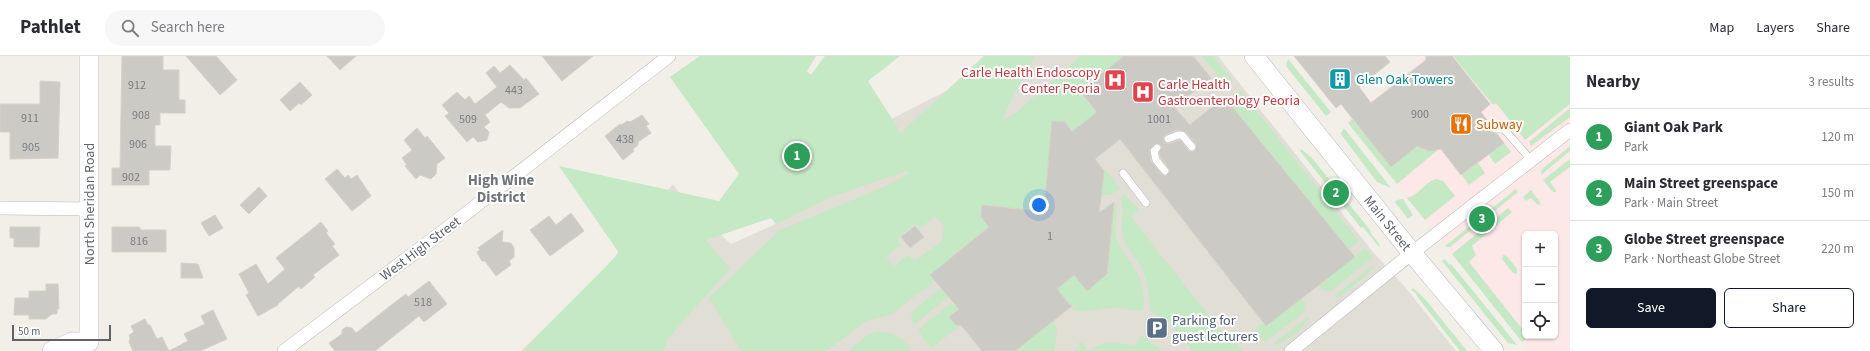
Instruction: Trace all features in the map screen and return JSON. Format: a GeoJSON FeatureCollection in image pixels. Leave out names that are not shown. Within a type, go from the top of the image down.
{"type":"FeatureCollection","features":[{"type":"Feature","properties":{"kind":"main road","name":"North Sheridan Road"},"geometry":{"type":"LineString","coordinates":[[89,56],[89,346]]}},
{"type":"Feature","properties":{"kind":"main road","name":"Main Street"},"geometry":{"type":"LineString","coordinates":[[1254,56],[1412,253],[1494,351]]}},
{"type":"Feature","properties":{"kind":"main road"},"geometry":{"type":"LineString","coordinates":[[52,351],[72,342],[89,346]]}},
{"type":"Feature","properties":{"kind":"street","name":"West High Street"},"geometry":{"type":"LineString","coordinates":[[284,351],[446,229],[668,56]]}},
{"type":"Feature","properties":{"kind":"street"},"geometry":{"type":"LineString","coordinates":[[1291,351],[1412,253],[1570,130]]}},
{"type":"Feature","properties":{"kind":"street"},"geometry":{"type":"LineString","coordinates":[[0,208],[90,209]]}},
{"type":"Feature","properties":{"kind":"lane"},"geometry":{"type":"LineString","coordinates":[[1495,129],[1504,129],[1531,160]]}},
{"type":"Feature","properties":{"kind":"lane"},"geometry":{"type":"LineString","coordinates":[[1168,139],[1182,135],[1192,147]]}},
{"type":"Feature","properties":{"kind":"lane"},"geometry":{"type":"LineString","coordinates":[[1156,148],[1154,151],[1156,160],[1165,171]]}},
{"type":"Feature","properties":{"kind":"lane"},"geometry":{"type":"LineString","coordinates":[[1123,174],[1146,203]]}},
{"type":"Feature","properties":{"kind":"shaded area"},"geometry":{"type":"Polygon","coordinates":[[[1015,56],[1218,56],[1372,251],[1405,287],[1456,351],[521,351],[605,269],[673,184],[689,207],[731,244],[776,224],[854,138],[1015,56]]]}},
{"type":"Feature","properties":{"kind":"shaded area"},"geometry":{"type":"Polygon","coordinates":[[[1422,56],[1570,56],[1570,351],[1529,351],[1345,120],[1422,60],[1422,56]]]}},
{"type":"Feature","properties":{"kind":"green space"},"geometry":{"type":"Polygon","coordinates":[[[700,56],[816,56],[807,71],[811,75],[825,56],[900,56],[868,81],[901,133],[984,56],[1035,56],[1009,104],[1003,120],[1017,112],[1081,56],[1124,56],[1080,91],[1102,117],[1087,120],[1072,132],[1065,122],[1052,121],[1044,209],[1041,211],[982,205],[981,217],[989,227],[931,275],[935,281],[890,315],[866,321],[826,351],[741,351],[709,298],[780,230],[884,187],[909,173],[906,171],[831,197],[776,224],[771,218],[706,240],[730,269],[668,338],[663,351],[523,351],[619,253],[559,166],[719,201],[739,174],[670,77],[700,56]],[[935,216],[920,228],[917,225],[913,225],[897,239],[901,245],[886,257],[894,266],[908,255],[915,261],[942,241],[944,226],[935,216]]]}},
{"type":"Feature","properties":{"kind":"green space"},"geometry":{"type":"Polygon","coordinates":[[[1202,56],[1213,56],[1231,79],[1225,84],[1202,56]]]}},
{"type":"Feature","properties":{"kind":"green space"},"geometry":{"type":"Polygon","coordinates":[[[1453,56],[1567,56],[1570,58],[1570,104],[1525,140],[1496,103],[1493,105],[1453,56]]]}},
{"type":"Feature","properties":{"kind":"green space"},"geometry":{"type":"Polygon","coordinates":[[[1288,59],[1331,112],[1326,116],[1286,66],[1288,59]]]}},
{"type":"Feature","properties":{"kind":"green space"},"geometry":{"type":"Polygon","coordinates":[[[1241,91],[1359,241],[1348,249],[1228,102],[1241,91]]]}},
{"type":"Feature","properties":{"kind":"green space"},"geometry":{"type":"Polygon","coordinates":[[[1570,108],[1570,117],[1531,146],[1529,142],[1570,108]]]}},
{"type":"Feature","properties":{"kind":"green space"},"geometry":{"type":"Polygon","coordinates":[[[1352,119],[1391,167],[1418,145],[1429,151],[1439,149],[1397,184],[1348,123],[1352,119]]]}},
{"type":"Feature","properties":{"kind":"green space"},"geometry":{"type":"Polygon","coordinates":[[[1344,128],[1391,188],[1377,182],[1341,134],[1344,128]]]}},
{"type":"Feature","properties":{"kind":"green space"},"geometry":{"type":"Polygon","coordinates":[[[1504,143],[1511,152],[1495,164],[1489,155],[1504,143]]]}},
{"type":"Feature","properties":{"kind":"green space"},"geometry":{"type":"Polygon","coordinates":[[[1570,146],[1570,151],[1541,175],[1542,169],[1570,146]]]}},
{"type":"Feature","properties":{"kind":"green space"},"geometry":{"type":"Polygon","coordinates":[[[1301,149],[1312,158],[1370,230],[1380,248],[1363,227],[1361,228],[1300,151],[1301,149]]]}},
{"type":"Feature","properties":{"kind":"green space"},"geometry":{"type":"Polygon","coordinates":[[[1570,159],[1570,167],[1550,182],[1556,190],[1556,192],[1553,192],[1543,180],[1570,159]]]}},
{"type":"Feature","properties":{"kind":"green space"},"geometry":{"type":"Polygon","coordinates":[[[1478,163],[1485,173],[1469,185],[1462,175],[1478,163]]]}},
{"type":"Feature","properties":{"kind":"green space"},"geometry":{"type":"Polygon","coordinates":[[[1105,169],[1120,189],[1110,195],[1101,195],[1105,169]]]}},
{"type":"Feature","properties":{"kind":"green space"},"geometry":{"type":"Polygon","coordinates":[[[1436,179],[1443,181],[1455,196],[1425,220],[1407,198],[1436,179]]]}},
{"type":"Feature","properties":{"kind":"green space"},"geometry":{"type":"Polygon","coordinates":[[[1516,189],[1518,192],[1450,247],[1445,246],[1516,189]]]}},
{"type":"Feature","properties":{"kind":"green space"},"geometry":{"type":"Polygon","coordinates":[[[1531,190],[1540,202],[1540,205],[1531,198],[1526,201],[1523,197],[1531,190]]]}},
{"type":"Feature","properties":{"kind":"green space"},"geometry":{"type":"Polygon","coordinates":[[[1124,194],[1139,209],[1131,217],[1225,336],[1235,330],[1236,343],[1243,351],[1193,351],[1170,323],[1150,311],[1147,284],[1144,273],[1140,264],[1124,241],[1122,231],[1122,202],[1120,197],[1124,194]]]}},
{"type":"Feature","properties":{"kind":"green space"},"geometry":{"type":"Polygon","coordinates":[[[1403,199],[1413,215],[1408,219],[1395,202],[1403,199]]]}},
{"type":"Feature","properties":{"kind":"green space"},"geometry":{"type":"Polygon","coordinates":[[[1114,202],[1117,205],[1115,227],[1117,240],[1140,278],[1144,308],[1141,311],[1107,308],[1086,312],[1069,308],[1076,308],[1069,304],[1057,289],[1074,275],[1087,290],[1107,274],[1114,202]]]}},
{"type":"Feature","properties":{"kind":"green space"},"geometry":{"type":"Polygon","coordinates":[[[1508,208],[1512,212],[1472,246],[1476,255],[1469,262],[1522,329],[1522,339],[1526,339],[1522,342],[1452,254],[1508,208]]]}},
{"type":"Feature","properties":{"kind":"green space"},"geometry":{"type":"Polygon","coordinates":[[[1365,248],[1373,257],[1331,291],[1323,290],[1319,285],[1365,248]]]}},
{"type":"Feature","properties":{"kind":"green space"},"geometry":{"type":"Polygon","coordinates":[[[1503,255],[1507,256],[1517,269],[1517,274],[1513,273],[1502,259],[1503,255]]]}},
{"type":"Feature","properties":{"kind":"green space"},"geometry":{"type":"Polygon","coordinates":[[[1445,259],[1449,265],[1451,264],[1517,345],[1508,343],[1442,261],[1445,259]]]}},
{"type":"Feature","properties":{"kind":"green space"},"geometry":{"type":"Polygon","coordinates":[[[1376,263],[1368,274],[1339,297],[1333,297],[1376,263]]]}},
{"type":"Feature","properties":{"kind":"green space"},"geometry":{"type":"Polygon","coordinates":[[[941,288],[948,297],[914,325],[911,317],[915,309],[941,288]]]}},
{"type":"Feature","properties":{"kind":"green space"},"geometry":{"type":"Polygon","coordinates":[[[1413,288],[1425,299],[1467,351],[1460,351],[1416,295],[1417,294],[1411,290],[1413,288]]]}},
{"type":"Feature","properties":{"kind":"green space"},"geometry":{"type":"Polygon","coordinates":[[[1301,299],[1305,304],[1304,312],[1265,342],[1258,335],[1256,328],[1262,322],[1266,326],[1301,299]]]}},
{"type":"Feature","properties":{"kind":"green space"},"geometry":{"type":"Polygon","coordinates":[[[952,302],[958,310],[949,317],[956,325],[961,325],[931,348],[918,330],[952,302]]]}},
{"type":"Feature","properties":{"kind":"green space"},"geometry":{"type":"Polygon","coordinates":[[[1309,316],[1308,320],[1294,335],[1282,343],[1272,345],[1309,316]]]}},
{"type":"Feature","properties":{"kind":"green space"},"geometry":{"type":"Polygon","coordinates":[[[1053,321],[1057,332],[1054,351],[1015,351],[1053,321]]]}},
{"type":"Feature","properties":{"kind":"green space"},"geometry":{"type":"Polygon","coordinates":[[[877,332],[897,336],[905,342],[910,351],[848,351],[868,335],[877,332]]]}},
{"type":"Feature","properties":{"kind":"green space"},"geometry":{"type":"Polygon","coordinates":[[[1142,336],[1163,351],[1075,351],[1078,343],[1081,342],[1088,350],[1105,343],[1122,343],[1134,346],[1142,336]]]}},
{"type":"Feature","properties":{"kind":"building"},"geometry":{"type":"Polygon","coordinates":[[[122,56],[163,56],[163,70],[179,70],[179,100],[185,100],[185,113],[160,113],[160,125],[155,125],[155,146],[171,146],[170,170],[149,170],[149,185],[112,185],[112,168],[120,168],[122,56]]]}},
{"type":"Feature","properties":{"kind":"building"},"geometry":{"type":"Polygon","coordinates":[[[186,56],[216,56],[237,80],[220,95],[186,56]]]}},
{"type":"Feature","properties":{"kind":"building"},"geometry":{"type":"Polygon","coordinates":[[[327,56],[356,56],[340,70],[327,56]]]}},
{"type":"Feature","properties":{"kind":"building"},"geometry":{"type":"Polygon","coordinates":[[[542,56],[593,56],[562,81],[542,56]]]}},
{"type":"Feature","properties":{"kind":"building"},"geometry":{"type":"Polygon","coordinates":[[[1124,56],[1193,56],[1211,78],[1174,107],[1190,125],[1224,97],[1355,257],[1266,326],[1120,139],[1095,159],[1104,171],[1099,213],[1114,202],[1107,274],[1087,291],[1074,275],[1057,289],[1072,306],[1015,351],[982,351],[961,325],[956,325],[949,317],[959,309],[930,275],[989,227],[981,217],[982,205],[1044,212],[1052,121],[1065,122],[1072,132],[1097,112],[1080,91],[1124,56]],[[1176,130],[1164,136],[1163,139],[1165,143],[1169,144],[1180,140],[1190,152],[1195,151],[1196,144],[1186,132],[1176,130]],[[1156,143],[1149,150],[1151,161],[1161,174],[1166,176],[1170,170],[1159,153],[1162,146],[1156,143]]]}},
{"type":"Feature","properties":{"kind":"building"},"geometry":{"type":"Polygon","coordinates":[[[1294,56],[1385,56],[1390,62],[1359,87],[1371,103],[1426,60],[1426,56],[1452,56],[1490,104],[1481,112],[1491,126],[1491,132],[1497,134],[1504,143],[1461,175],[1441,149],[1429,151],[1417,146],[1391,167],[1341,104],[1336,108],[1294,56]]]}},
{"type":"Feature","properties":{"kind":"building"},"geometry":{"type":"Polygon","coordinates":[[[510,65],[524,80],[526,78],[539,94],[520,108],[509,108],[501,102],[485,115],[490,122],[484,127],[489,132],[487,140],[478,142],[473,137],[467,142],[445,116],[449,113],[442,105],[457,92],[465,100],[469,96],[475,104],[497,87],[486,73],[494,66],[500,73],[510,65]]]}},
{"type":"Feature","properties":{"kind":"building"},"geometry":{"type":"Polygon","coordinates":[[[40,81],[60,82],[58,158],[10,159],[10,132],[0,132],[0,104],[40,104],[40,81]]]}},
{"type":"Feature","properties":{"kind":"building"},"geometry":{"type":"Polygon","coordinates":[[[300,82],[312,95],[301,105],[299,103],[290,111],[280,100],[300,82]]]}},
{"type":"Feature","properties":{"kind":"building"},"geometry":{"type":"Polygon","coordinates":[[[642,115],[649,124],[646,126],[651,133],[638,142],[638,145],[633,149],[634,151],[623,160],[605,136],[620,124],[621,125],[627,121],[630,122],[642,115]]]}},
{"type":"Feature","properties":{"kind":"building"},"geometry":{"type":"Polygon","coordinates":[[[417,128],[425,138],[427,136],[445,158],[437,164],[436,174],[431,179],[420,175],[416,179],[405,166],[407,165],[402,158],[412,150],[404,140],[417,128]]]}},
{"type":"Feature","properties":{"kind":"building"},"geometry":{"type":"Polygon","coordinates":[[[337,169],[345,178],[348,175],[351,179],[357,175],[371,196],[352,211],[325,179],[337,169]]]}},
{"type":"Feature","properties":{"kind":"building"},"geometry":{"type":"Polygon","coordinates":[[[259,187],[267,196],[249,214],[240,205],[259,187]]]}},
{"type":"Feature","properties":{"kind":"building"},"geometry":{"type":"Polygon","coordinates":[[[571,213],[584,231],[550,256],[530,230],[549,216],[556,225],[571,213]]]}},
{"type":"Feature","properties":{"kind":"building"},"geometry":{"type":"Polygon","coordinates":[[[215,215],[223,228],[209,236],[201,223],[215,215]]]}},
{"type":"Feature","properties":{"kind":"building"},"geometry":{"type":"Polygon","coordinates":[[[321,222],[328,231],[326,233],[335,244],[332,246],[339,255],[313,275],[315,277],[301,289],[299,286],[278,305],[258,316],[246,295],[249,293],[239,274],[256,264],[268,284],[285,269],[276,258],[321,222]]]}},
{"type":"Feature","properties":{"kind":"building"},"geometry":{"type":"Polygon","coordinates":[[[915,226],[924,237],[910,248],[901,237],[915,226]]]}},
{"type":"Feature","properties":{"kind":"building"},"geometry":{"type":"Polygon","coordinates":[[[10,227],[40,227],[39,247],[14,247],[14,238],[10,238],[10,227]]]}},
{"type":"Feature","properties":{"kind":"building"},"geometry":{"type":"Polygon","coordinates":[[[112,227],[139,227],[141,230],[166,230],[166,252],[112,252],[112,227]]]}},
{"type":"Feature","properties":{"kind":"building"},"geometry":{"type":"Polygon","coordinates":[[[503,230],[502,242],[511,243],[514,248],[514,257],[509,261],[511,265],[496,276],[485,261],[482,261],[477,252],[480,250],[478,248],[503,230]]]}},
{"type":"Feature","properties":{"kind":"building"},"geometry":{"type":"Polygon","coordinates":[[[181,263],[198,264],[203,278],[181,278],[181,263]]]}},
{"type":"Feature","properties":{"kind":"building"},"geometry":{"type":"Polygon","coordinates":[[[429,281],[447,304],[424,322],[419,316],[375,351],[335,351],[329,343],[342,334],[342,330],[346,327],[352,328],[356,333],[406,294],[408,297],[429,281]]]}},
{"type":"Feature","properties":{"kind":"building"},"geometry":{"type":"Polygon","coordinates":[[[46,284],[58,284],[59,309],[57,309],[57,314],[52,314],[46,319],[29,319],[29,315],[14,315],[15,298],[29,298],[29,291],[46,291],[46,284]]]}},
{"type":"Feature","properties":{"kind":"building"},"geometry":{"type":"Polygon","coordinates":[[[213,310],[227,339],[200,351],[169,351],[188,341],[184,334],[205,324],[201,316],[213,310]]]}},
{"type":"Feature","properties":{"kind":"building"},"geometry":{"type":"Polygon","coordinates":[[[145,319],[148,325],[150,325],[157,339],[162,337],[169,351],[133,351],[129,342],[129,335],[134,332],[131,326],[145,319]]]}},
{"type":"Feature","properties":{"kind":"place","name":"Glen Oak Towers"},"geometry":{"type":"Point","coordinates":[1340,79]}},
{"type":"Feature","properties":{"kind":"place","name":"Carle Health Endoscopy Center Peoria"},"geometry":{"type":"Point","coordinates":[1115,80]}},
{"type":"Feature","properties":{"kind":"place","name":"Carle Health Gastroenterology Peoria"},"geometry":{"type":"Point","coordinates":[1143,92]}},
{"type":"Feature","properties":{"kind":"place","name":"Subway"},"geometry":{"type":"Point","coordinates":[1461,124]}},
{"type":"Feature","properties":{"kind":"place","name":"Giant Oak Park"},"geometry":{"type":"Point","coordinates":[797,156]}},
{"type":"Feature","properties":{"kind":"place","name":"Main Street greenspace"},"geometry":{"type":"Point","coordinates":[1336,193]}},
{"type":"Feature","properties":{"kind":"place","name":"Globe Street greenspace"},"geometry":{"type":"Point","coordinates":[1482,219]}},
{"type":"Feature","properties":{"kind":"place","name":"Parking for guest lecturers"},"geometry":{"type":"Point","coordinates":[1157,328]}},
{"type":"Feature","properties":{"kind":"district","name":"High Wine District"},"geometry":{"type":"Point","coordinates":[501,188]}}]}
